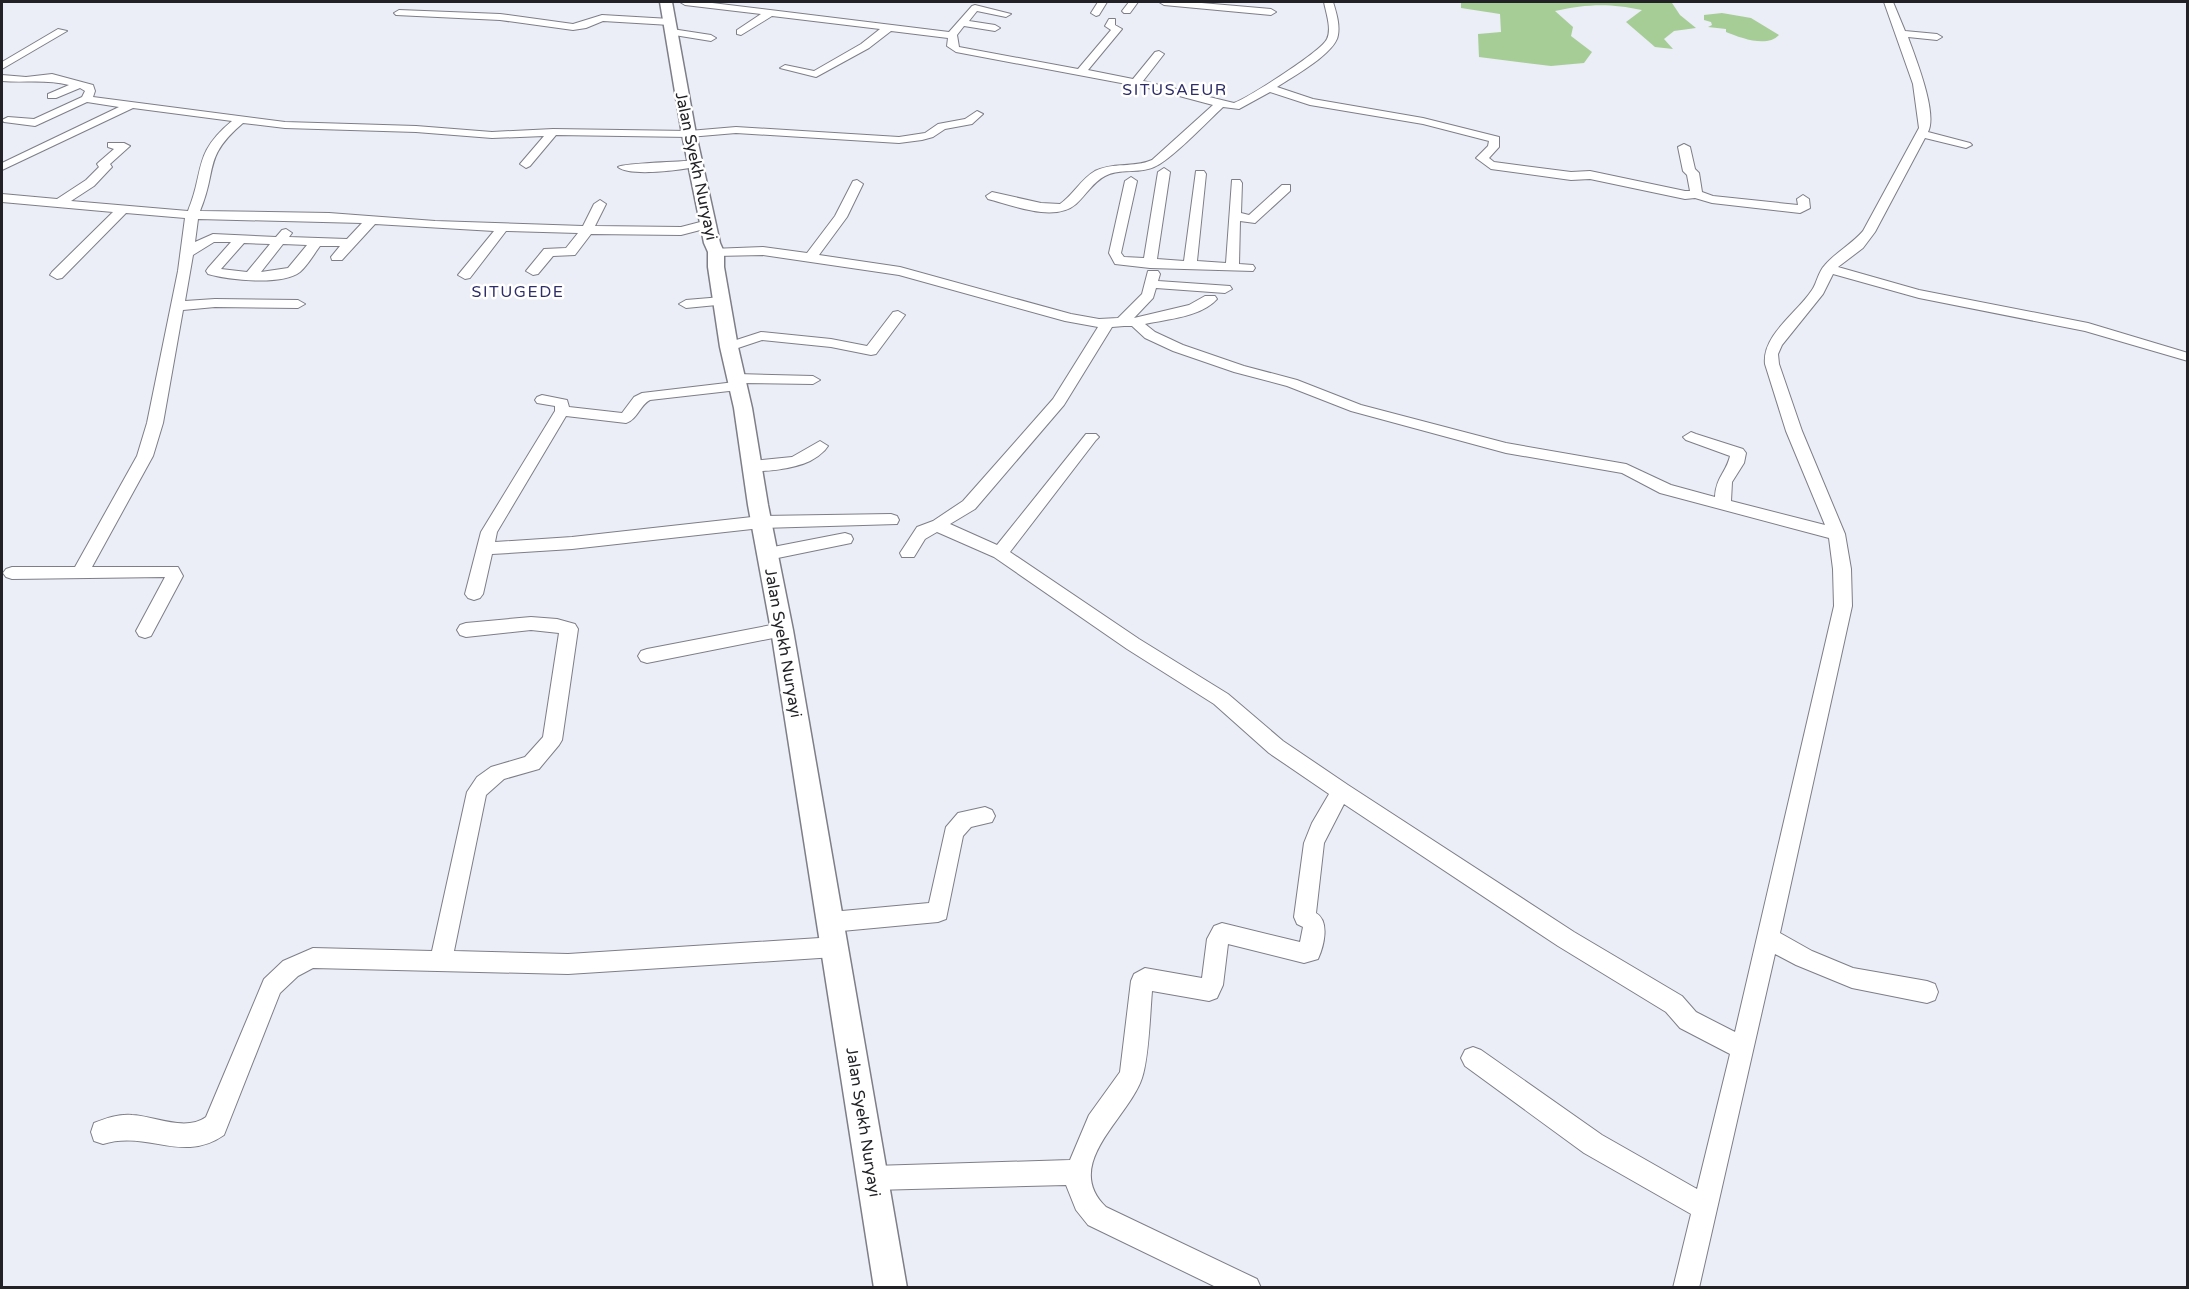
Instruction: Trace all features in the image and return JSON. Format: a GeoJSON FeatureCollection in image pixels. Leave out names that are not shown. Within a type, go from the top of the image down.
{"type":"FeatureCollection","features":[{"type":"Feature","properties":{"kind":"main road","name":"Jalan Syekh Nuryayi"},"geometry":{"type":"LineString","coordinates":[[670,18],[688,134],[716,252],[729,347],[738,382],[761,522],[782,630],[891,1287]]}},
{"type":"Feature","properties":{"kind":"street"},"geometry":{"type":"LineString","coordinates":[[685,2],[951,35]]}},
{"type":"Feature","properties":{"kind":"street"},"geometry":{"type":"LineString","coordinates":[[1096,13],[1102,2]]}},
{"type":"Feature","properties":{"kind":"street"},"geometry":{"type":"LineString","coordinates":[[1127,12],[1132,2]]}},
{"type":"Feature","properties":{"kind":"street"},"geometry":{"type":"LineString","coordinates":[[1158,15],[1164,2],[1236,5],[1271,12]]}},
{"type":"Feature","properties":{"kind":"street"},"geometry":{"type":"LineString","coordinates":[[951,35],[954,38],[953,48],[1135,82],[1220,104],[1241,105],[1316,57],[1331,43],[1334,38],[1329,2]]}},
{"type":"Feature","properties":{"kind":"street"},"geometry":{"type":"LineString","coordinates":[[1686,1287],[1840,624],[1844,592],[1837,534],[1794,431],[1772,364],[1771,354],[1782,334],[1818,291],[1829,268],[1858,245],[1869,232],[1926,122],[1925,109],[1889,2]]}},
{"type":"Feature","properties":{"kind":"street"},"geometry":{"type":"LineString","coordinates":[[1187,17],[1192,4]]}},
{"type":"Feature","properties":{"kind":"street"},"geometry":{"type":"LineString","coordinates":[[951,35],[976,5],[1006,14]]}},
{"type":"Feature","properties":{"kind":"street"},"geometry":{"type":"LineString","coordinates":[[399,12],[500,17],[573,27],[583,26],[602,18],[670,18],[711,38]]}},
{"type":"Feature","properties":{"kind":"street"},"geometry":{"type":"LineString","coordinates":[[741,32],[770,13]]}},
{"type":"Feature","properties":{"kind":"street"},"geometry":{"type":"LineString","coordinates":[[1081,72],[1117,29],[1110,26],[1112,21]]}},
{"type":"Feature","properties":{"kind":"street"},"geometry":{"type":"LineString","coordinates":[[963,23],[995,28]]}},
{"type":"Feature","properties":{"kind":"street"},"geometry":{"type":"LineString","coordinates":[[785,68],[816,74],[865,46],[888,28]]}},
{"type":"Feature","properties":{"kind":"street"},"geometry":{"type":"LineString","coordinates":[[2,66],[62,31]]}},
{"type":"Feature","properties":{"kind":"street"},"geometry":{"type":"LineString","coordinates":[[1900,33],[1937,37]]}},
{"type":"Feature","properties":{"kind":"street"},"geometry":{"type":"LineString","coordinates":[[1135,82],[1151,67],[1159,54]]}},
{"type":"Feature","properties":{"kind":"street"},"geometry":{"type":"LineString","coordinates":[[2,78],[26,80],[52,77],[89,87],[90,91],[86,99]]}},
{"type":"Feature","properties":{"kind":"street"},"geometry":{"type":"LineString","coordinates":[[52,96],[80,84]]}},
{"type":"Feature","properties":{"kind":"street"},"geometry":{"type":"LineString","coordinates":[[1267,87],[1310,102],[1423,121],[1496,139],[1493,147],[1482,158],[1489,165],[1570,176],[1590,175],[1685,195],[1696,194],[1712,199],[1800,209],[1804,208],[1803,199]]}},
{"type":"Feature","properties":{"kind":"street"},"geometry":{"type":"LineString","coordinates":[[8,120],[35,123],[86,99],[285,125],[416,129],[492,135],[554,132],[688,134],[736,130],[899,140],[918,138],[929,135],[942,126],[968,122],[977,114]]}},
{"type":"Feature","properties":{"kind":"street"},"geometry":{"type":"LineString","coordinates":[[992,196],[1054,208],[1065,206],[1100,174],[1144,168],[1156,162],[1220,104]]}},
{"type":"Feature","properties":{"kind":"street"},"geometry":{"type":"LineString","coordinates":[[2,167],[131,105]]}},
{"type":"Feature","properties":{"kind":"street"},"geometry":{"type":"LineString","coordinates":[[80,573],[145,456],[155,423],[192,215],[199,199],[210,152],[222,135],[240,120]]}},
{"type":"Feature","properties":{"kind":"street"},"geometry":{"type":"LineString","coordinates":[[526,164],[554,132]]}},
{"type":"Feature","properties":{"kind":"street"},"geometry":{"type":"LineString","coordinates":[[1921,134],[1965,145]]}},
{"type":"Feature","properties":{"kind":"street"},"geometry":{"type":"LineString","coordinates":[[59,203],[90,183],[106,167],[103,164],[124,146],[112,145]]}},
{"type":"Feature","properties":{"kind":"street"},"geometry":{"type":"LineString","coordinates":[[1684,147],[1689,170],[1693,173],[1696,194]]}},
{"type":"Feature","properties":{"kind":"street"},"geometry":{"type":"LineString","coordinates":[[624,167],[655,168],[695,164]]}},
{"type":"Feature","properties":{"kind":"street"},"geometry":{"type":"LineString","coordinates":[[938,526],[949,515],[956,514],[969,505],[1059,402],[1121,323],[1148,295],[1164,172]]}},
{"type":"Feature","properties":{"kind":"street"},"geometry":{"type":"LineString","coordinates":[[1190,265],[1200,174]]}},
{"type":"Feature","properties":{"kind":"street"},"geometry":{"type":"LineString","coordinates":[[1131,181],[1115,253],[1120,261],[1248,268]]}},
{"type":"Feature","properties":{"kind":"street"},"geometry":{"type":"LineString","coordinates":[[1232,267],[1236,183]]}},
{"type":"Feature","properties":{"kind":"street"},"geometry":{"type":"LineString","coordinates":[[809,259],[841,217],[857,184]]}},
{"type":"Feature","properties":{"kind":"street"},"geometry":{"type":"LineString","coordinates":[[1234,215],[1251,220],[1286,188]]}},
{"type":"Feature","properties":{"kind":"street"},"geometry":{"type":"LineString","coordinates":[[3,200],[192,215],[302,216],[502,227],[671,232],[708,224]]}},
{"type":"Feature","properties":{"kind":"street"},"geometry":{"type":"LineString","coordinates":[[533,271],[549,252],[570,252],[588,229],[600,204]]}},
{"type":"Feature","properties":{"kind":"street"},"geometry":{"type":"LineString","coordinates":[[57,275],[123,209]]}},
{"type":"Feature","properties":{"kind":"street"},"geometry":{"type":"LineString","coordinates":[[252,274],[302,216]]}},
{"type":"Feature","properties":{"kind":"street"},"geometry":{"type":"LineString","coordinates":[[338,257],[372,220]]}},
{"type":"Feature","properties":{"kind":"street"},"geometry":{"type":"LineString","coordinates":[[465,275],[502,227]]}},
{"type":"Feature","properties":{"kind":"street"},"geometry":{"type":"LineString","coordinates":[[186,254],[210,239],[350,243]]}},
{"type":"Feature","properties":{"kind":"street"},"geometry":{"type":"LineString","coordinates":[[241,239],[213,271],[279,275],[293,271],[317,242]]}},
{"type":"Feature","properties":{"kind":"street"},"geometry":{"type":"LineString","coordinates":[[716,252],[754,250],[900,271],[1070,318],[1121,323],[1177,313],[1194,308],[1210,299]]}},
{"type":"Feature","properties":{"kind":"street"},"geometry":{"type":"LineString","coordinates":[[1829,268],[1880,286],[2104,331],[2150,348],[2187,357]]}},
{"type":"Feature","properties":{"kind":"street"},"geometry":{"type":"LineString","coordinates":[[1150,284],[1225,289]]}},
{"type":"Feature","properties":{"kind":"street"},"geometry":{"type":"LineString","coordinates":[[686,304],[722,301]]}},
{"type":"Feature","properties":{"kind":"street"},"geometry":{"type":"LineString","coordinates":[[177,306],[215,303],[298,304]]}},
{"type":"Feature","properties":{"kind":"street"},"geometry":{"type":"LineString","coordinates":[[729,347],[761,336],[831,343],[871,351],[898,315]]}},
{"type":"Feature","properties":{"kind":"street"},"geometry":{"type":"LineString","coordinates":[[1121,323],[1178,348],[1239,369],[1292,383],[1356,408],[1514,450],[1626,469],[1659,487],[1723,506],[1837,534]]}},
{"type":"Feature","properties":{"kind":"street"},"geometry":{"type":"LineString","coordinates":[[562,411],[626,418],[639,400],[646,396],[738,382],[813,380]]}},
{"type":"Feature","properties":{"kind":"street"},"geometry":{"type":"LineString","coordinates":[[474,594],[489,532],[562,411],[562,403],[542,400]]}},
{"type":"Feature","properties":{"kind":"street"},"geometry":{"type":"LineString","coordinates":[[1000,554],[1091,437]]}},
{"type":"Feature","properties":{"kind":"street"},"geometry":{"type":"LineString","coordinates":[[1691,437],[1738,453],[1736,463],[1724,482],[1723,506]]}},
{"type":"Feature","properties":{"kind":"street"},"geometry":{"type":"LineString","coordinates":[[753,466],[802,460],[820,446]]}},
{"type":"Feature","properties":{"kind":"street"},"geometry":{"type":"LineString","coordinates":[[485,549],[572,543],[761,522],[891,520]]}},
{"type":"Feature","properties":{"kind":"street"},"geometry":{"type":"LineString","coordinates":[[825,521],[826,543]]}},
{"type":"Feature","properties":{"kind":"street"},"geometry":{"type":"LineString","coordinates":[[908,553],[922,530],[928,526],[938,526],[963,535],[1000,554],[1133,645],[1221,699],[1276,747],[1341,791],[1566,939],[1674,1004],[1688,1020],[1743,1048]]}},
{"type":"Feature","properties":{"kind":"street"},"geometry":{"type":"LineString","coordinates":[[768,554],[845,539]]}},
{"type":"Feature","properties":{"kind":"street"},"geometry":{"type":"LineString","coordinates":[[12,573],[172,571],[174,576],[145,631]]}},
{"type":"Feature","properties":{"kind":"street"},"geometry":{"type":"LineString","coordinates":[[441,961],[477,792],[484,783],[498,773],[532,763],[552,740],[568,629],[557,625],[532,624],[466,630]]}},
{"type":"Feature","properties":{"kind":"street"},"geometry":{"type":"LineString","coordinates":[[647,656],[782,630]]}},
{"type":"Feature","properties":{"kind":"street"},"geometry":{"type":"LineString","coordinates":[[1248,1287],[1097,1216],[1089,1209],[1082,1197],[1077,1172],[1098,1124],[1131,1076],[1142,981],[1145,979],[1209,990],[1212,986],[1218,939],[1222,933],[1304,953],[1310,952],[1314,923],[1305,917],[1314,843],[1319,829],[1341,791]]}},
{"type":"Feature","properties":{"kind":"street"},"geometry":{"type":"LineString","coordinates":[[831,922],[938,912],[953,833],[965,819],[985,816]]}},
{"type":"Feature","properties":{"kind":"street"},"geometry":{"type":"LineString","coordinates":[[1768,938],[1804,958],[1852,978],[1927,992]]}},
{"type":"Feature","properties":{"kind":"street"},"geometry":{"type":"LineString","coordinates":[[103,1132],[113,1126],[129,1125],[182,1136],[195,1137],[210,1132],[215,1126],[273,986],[296,963],[313,958],[568,964],[835,947]]}},
{"type":"Feature","properties":{"kind":"street"},"geometry":{"type":"LineString","coordinates":[[1473,1058],[1593,1144],[1705,1208]]}},
{"type":"Feature","properties":{"kind":"street"},"geometry":{"type":"LineString","coordinates":[[873,1178],[1077,1172]]}},
{"type":"Feature","properties":{"kind":"green space"},"geometry":{"type":"Polygon","coordinates":[[[1461,2],[1669,2],[1696,28],[1674,31],[1664,39],[1673,49],[1655,47],[1626,22],[1642,10],[1598,5],[1555,11],[1573,27],[1571,36],[1592,52],[1584,63],[1551,66],[1479,57],[1478,34],[1501,32],[1500,14],[1461,8],[1461,2]]]}},
{"type":"Feature","properties":{"kind":"green space"},"geometry":{"type":"Polygon","coordinates":[[[1722,13],[1751,18],[1779,35],[1768,41],[1754,41],[1726,32],[1726,29],[1708,27],[1712,25],[1711,22],[1704,20],[1704,15],[1722,13]]]}},
{"type":"Feature","properties":{"kind":"district","name":"SITUSAEUR"},"geometry":{"type":"Point","coordinates":[1175,89]}},
{"type":"Feature","properties":{"kind":"district","name":"SITUGEDE"},"geometry":{"type":"Point","coordinates":[518,291]}}]}
